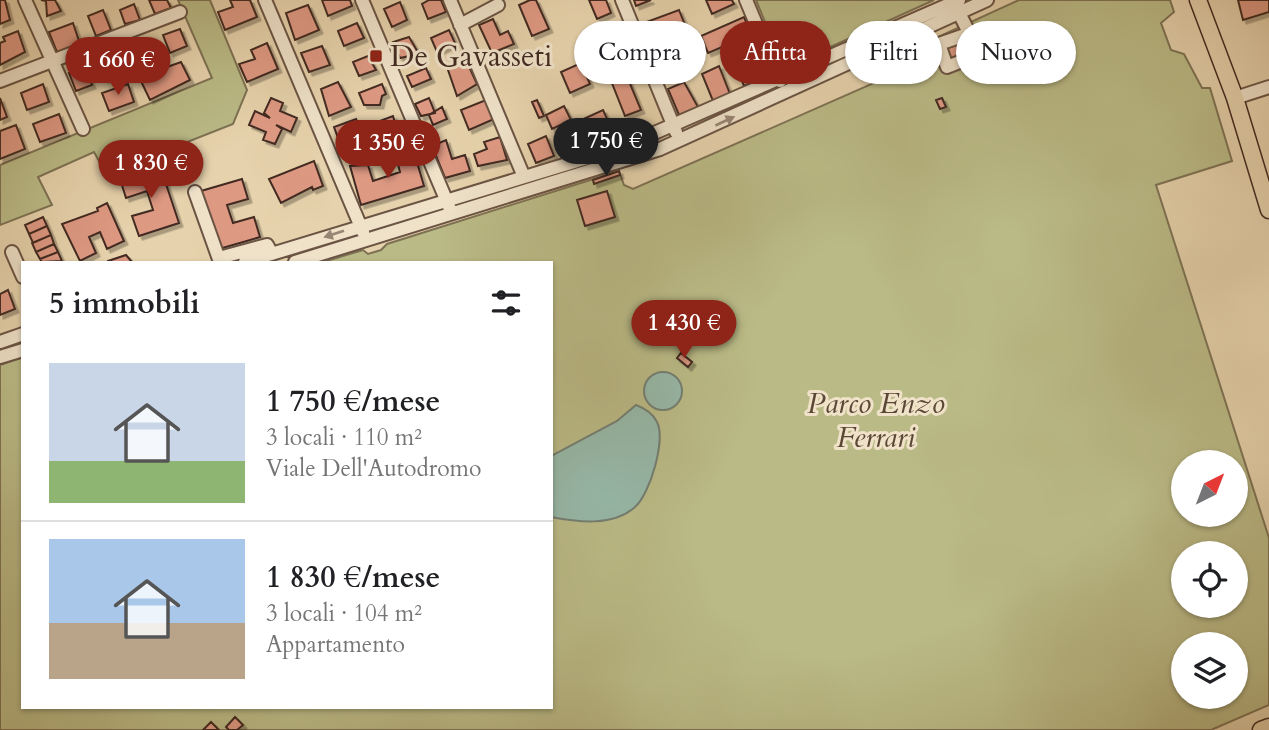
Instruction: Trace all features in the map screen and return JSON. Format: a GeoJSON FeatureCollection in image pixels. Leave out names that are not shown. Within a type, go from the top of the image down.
{"type":"FeatureCollection","features":[{"type":"Feature","properties":{"kind":"main road"},"geometry":{"type":"LineString","coordinates":[[1199,4],[1265,186],[1269,210]]}},
{"type":"Feature","properties":{"kind":"main road"},"geometry":{"type":"LineString","coordinates":[[1262,730],[1269,727]]}},
{"type":"Feature","properties":{"kind":"street"},"geometry":{"type":"LineString","coordinates":[[25,0],[83,129]]}},
{"type":"Feature","properties":{"kind":"street"},"geometry":{"type":"LineString","coordinates":[[265,0],[365,239]]}},
{"type":"Feature","properties":{"kind":"street"},"geometry":{"type":"LineString","coordinates":[[362,0],[449,207]]}},
{"type":"Feature","properties":{"kind":"street"},"geometry":{"type":"LineString","coordinates":[[450,0],[524,177]]}},
{"type":"Feature","properties":{"kind":"street"},"geometry":{"type":"LineString","coordinates":[[622,0],[680,142]]}},
{"type":"Feature","properties":{"kind":"street"},"geometry":{"type":"LineString","coordinates":[[746,0],[755,21]]}},
{"type":"Feature","properties":{"kind":"street"},"geometry":{"type":"LineString","coordinates":[[831,66],[959,7],[987,0]]}},
{"type":"Feature","properties":{"kind":"street"},"geometry":{"type":"LineString","coordinates":[[460,25],[498,5]]}},
{"type":"Feature","properties":{"kind":"street"},"geometry":{"type":"LineString","coordinates":[[0,81],[180,12]]}},
{"type":"Feature","properties":{"kind":"street"},"geometry":{"type":"LineString","coordinates":[[248,261],[360,226],[449,207],[623,155],[673,126],[773,84]]}},
{"type":"Feature","properties":{"kind":"street"},"geometry":{"type":"LineString","coordinates":[[298,261],[365,239],[524,177],[680,142],[792,84]]}},
{"type":"Feature","properties":{"kind":"street"},"geometry":{"type":"LineString","coordinates":[[1234,99],[1269,87]]}},
{"type":"Feature","properties":{"kind":"street"},"geometry":{"type":"LineString","coordinates":[[195,192],[220,260],[267,245],[272,254]]}},
{"type":"Feature","properties":{"kind":"street"},"geometry":{"type":"LineString","coordinates":[[12,252],[21,272]]}},
{"type":"Feature","properties":{"kind":"street"},"geometry":{"type":"LineString","coordinates":[[0,342],[21,335]]}},
{"type":"Feature","properties":{"kind":"street"},"geometry":{"type":"LineString","coordinates":[[0,357],[21,351]]}},
{"type":"Feature","properties":{"kind":"green space"},"geometry":{"type":"Polygon","coordinates":[[[178,0],[210,0],[247,90],[233,124],[106,174],[94,152],[38,177],[52,205],[0,225],[0,165],[212,78],[178,0]]]}},
{"type":"Feature","properties":{"kind":"green space"},"geometry":{"type":"Polygon","coordinates":[[[756,0],[934,0],[888,21],[845,21],[845,40],[831,47],[831,21],[765,21],[756,0]]]}},
{"type":"Feature","properties":{"kind":"green space","name":"Parco Enzo Ferrari"},"geometry":{"type":"Polygon","coordinates":[[[1019,0],[1170,0],[1174,12],[1161,23],[1171,50],[1184,54],[1202,88],[1210,88],[1232,161],[1156,185],[1241,450],[1171,450],[1171,527],[1248,527],[1248,472],[1269,538],[1269,705],[1211,730],[0,730],[0,365],[21,358],[21,709],[553,709],[553,261],[326,261],[363,250],[368,254],[381,250],[387,244],[619,171],[624,185],[633,189],[872,84],[942,84],[942,35],[956,29],[956,84],[1076,84],[1076,21],[973,21],[1019,0]]]}},
{"type":"Feature","properties":{"kind":"shaded area"},"geometry":{"type":"Polygon","coordinates":[[[663,372],[677,377],[682,391],[677,405],[663,410],[649,405],[644,391],[649,377],[663,372]]]}},
{"type":"Feature","properties":{"kind":"shaded area"},"geometry":{"type":"Polygon","coordinates":[[[636,405],[645,409],[657,422],[658,453],[651,479],[641,500],[626,513],[606,520],[583,521],[553,517],[553,455],[617,421],[636,405]]]}},
{"type":"Feature","properties":{"kind":"building"},"geometry":{"type":"Polygon","coordinates":[[[0,0],[5,0],[10,20],[0,24],[0,0]]]}},
{"type":"Feature","properties":{"kind":"building"},"geometry":{"type":"Polygon","coordinates":[[[41,0],[55,0],[61,11],[47,16],[46,1],[41,0]]]}},
{"type":"Feature","properties":{"kind":"building"},"geometry":{"type":"Polygon","coordinates":[[[149,0],[167,0],[171,8],[155,14],[149,0]]]}},
{"type":"Feature","properties":{"kind":"building"},"geometry":{"type":"Polygon","coordinates":[[[230,0],[250,0],[257,17],[225,30],[218,12],[233,7],[230,0]]]}},
{"type":"Feature","properties":{"kind":"building"},"geometry":{"type":"Polygon","coordinates":[[[322,0],[350,0],[352,6],[328,16],[322,0]]]}},
{"type":"Feature","properties":{"kind":"building"},"geometry":{"type":"Polygon","coordinates":[[[429,0],[441,0],[446,12],[428,19],[422,4],[429,0]]]}},
{"type":"Feature","properties":{"kind":"building"},"geometry":{"type":"Polygon","coordinates":[[[536,0],[549,29],[532,36],[519,5],[536,0]]]}},
{"type":"Feature","properties":{"kind":"building"},"geometry":{"type":"Polygon","coordinates":[[[589,0],[606,0],[611,13],[597,19],[589,0]]]}},
{"type":"Feature","properties":{"kind":"building"},"geometry":{"type":"Polygon","coordinates":[[[634,0],[651,0],[636,6],[634,0]]]}},
{"type":"Feature","properties":{"kind":"building"},"geometry":{"type":"Polygon","coordinates":[[[706,0],[732,0],[734,4],[712,14],[706,0]]]}},
{"type":"Feature","properties":{"kind":"building"},"geometry":{"type":"Polygon","coordinates":[[[1238,0],[1269,0],[1269,12],[1243,20],[1238,0]]]}},
{"type":"Feature","properties":{"kind":"building"},"geometry":{"type":"Polygon","coordinates":[[[400,2],[407,20],[392,27],[384,9],[400,2]]]}},
{"type":"Feature","properties":{"kind":"building"},"geometry":{"type":"Polygon","coordinates":[[[134,4],[140,20],[125,24],[120,10],[134,4]]]}},
{"type":"Feature","properties":{"kind":"building"},"geometry":{"type":"Polygon","coordinates":[[[308,5],[319,30],[295,40],[286,13],[308,5]]]}},
{"type":"Feature","properties":{"kind":"building"},"geometry":{"type":"Polygon","coordinates":[[[103,10],[111,30],[96,36],[88,16],[103,10]]]}},
{"type":"Feature","properties":{"kind":"building"},"geometry":{"type":"Polygon","coordinates":[[[679,10],[683,21],[649,21],[679,10]]]}},
{"type":"Feature","properties":{"kind":"building"},"geometry":{"type":"Polygon","coordinates":[[[493,19],[500,35],[508,31],[514,44],[492,53],[479,25],[493,19]]]}},
{"type":"Feature","properties":{"kind":"building"},"geometry":{"type":"Polygon","coordinates":[[[73,23],[80,44],[57,52],[49,32],[73,23]]]}},
{"type":"Feature","properties":{"kind":"building"},"geometry":{"type":"Polygon","coordinates":[[[357,23],[364,38],[344,46],[338,31],[357,23]]]}},
{"type":"Feature","properties":{"kind":"building"},"geometry":{"type":"Polygon","coordinates":[[[720,28],[720,48],[708,53],[706,34],[720,28]]]}},
{"type":"Feature","properties":{"kind":"building"},"geometry":{"type":"Polygon","coordinates":[[[180,29],[187,46],[170,53],[163,35],[180,29]]]}},
{"type":"Feature","properties":{"kind":"building"},"geometry":{"type":"Polygon","coordinates":[[[449,30],[455,43],[437,52],[431,38],[449,30]]]}},
{"type":"Feature","properties":{"kind":"building"},"geometry":{"type":"Polygon","coordinates":[[[18,31],[25,52],[0,65],[0,43],[5,41],[3,37],[18,31]]]}},
{"type":"Feature","properties":{"kind":"building"},"geometry":{"type":"Polygon","coordinates":[[[409,37],[419,54],[400,58],[393,42],[409,37]]]}},
{"type":"Feature","properties":{"kind":"building"},"geometry":{"type":"Polygon","coordinates":[[[147,41],[154,59],[137,65],[130,48],[147,41]]]}},
{"type":"Feature","properties":{"kind":"building"},"geometry":{"type":"Polygon","coordinates":[[[267,43],[278,69],[247,82],[239,64],[255,59],[251,50],[267,43]]]}},
{"type":"Feature","properties":{"kind":"building"},"geometry":{"type":"Polygon","coordinates":[[[956,45],[956,58],[949,61],[944,49],[956,45]]]}},
{"type":"Feature","properties":{"kind":"building"},"geometry":{"type":"Polygon","coordinates":[[[322,46],[330,65],[309,72],[301,53],[322,46]]]}},
{"type":"Feature","properties":{"kind":"building"},"geometry":{"type":"Polygon","coordinates":[[[115,47],[125,71],[105,79],[95,54],[115,47]]]}},
{"type":"Feature","properties":{"kind":"building"},"geometry":{"type":"Polygon","coordinates":[[[368,56],[376,70],[359,76],[353,62],[368,56]]]}},
{"type":"Feature","properties":{"kind":"building"},"geometry":{"type":"Polygon","coordinates":[[[466,60],[477,84],[457,96],[447,67],[466,60]]]}},
{"type":"Feature","properties":{"kind":"building"},"geometry":{"type":"Polygon","coordinates":[[[181,62],[190,80],[150,100],[139,77],[181,62]]]}},
{"type":"Feature","properties":{"kind":"building"},"geometry":{"type":"Polygon","coordinates":[[[84,65],[92,85],[76,91],[69,73],[84,65]]]}},
{"type":"Feature","properties":{"kind":"building"},"geometry":{"type":"Polygon","coordinates":[[[574,66],[574,84],[590,84],[570,93],[561,72],[574,66]]]}},
{"type":"Feature","properties":{"kind":"building"},"geometry":{"type":"Polygon","coordinates":[[[719,66],[720,84],[726,84],[730,94],[713,101],[706,84],[706,72],[719,66]]]}},
{"type":"Feature","properties":{"kind":"building"},"geometry":{"type":"Polygon","coordinates":[[[426,68],[431,79],[412,87],[407,76],[426,68]]]}},
{"type":"Feature","properties":{"kind":"building"},"geometry":{"type":"Polygon","coordinates":[[[338,82],[351,107],[329,116],[321,89],[338,82]]]}},
{"type":"Feature","properties":{"kind":"building"},"geometry":{"type":"Polygon","coordinates":[[[43,84],[49,102],[27,110],[21,93],[43,84]]]}},
{"type":"Feature","properties":{"kind":"building"},"geometry":{"type":"Polygon","coordinates":[[[128,84],[134,102],[109,111],[102,93],[128,84]]]}},
{"type":"Feature","properties":{"kind":"building"},"geometry":{"type":"Polygon","coordinates":[[[382,84],[386,94],[382,96],[380,105],[364,105],[359,93],[382,84]]]}},
{"type":"Feature","properties":{"kind":"building"},"geometry":{"type":"Polygon","coordinates":[[[612,84],[630,84],[641,110],[625,116],[612,84]]]}},
{"type":"Feature","properties":{"kind":"building"},"geometry":{"type":"Polygon","coordinates":[[[685,84],[698,107],[679,115],[668,89],[685,84]]]}},
{"type":"Feature","properties":{"kind":"building"},"geometry":{"type":"Polygon","coordinates":[[[0,98],[7,117],[0,120],[0,98]]]}},
{"type":"Feature","properties":{"kind":"building"},"geometry":{"type":"Polygon","coordinates":[[[271,98],[283,103],[280,111],[297,118],[291,132],[276,125],[282,129],[275,144],[263,140],[266,132],[249,125],[255,111],[270,118],[264,113],[271,98]]]}},
{"type":"Feature","properties":{"kind":"building"},"geometry":{"type":"Polygon","coordinates":[[[429,98],[435,113],[421,116],[415,104],[429,98]]]}},
{"type":"Feature","properties":{"kind":"building"},"geometry":{"type":"Polygon","coordinates":[[[942,98],[946,107],[940,109],[936,100],[942,98]]]}},
{"type":"Feature","properties":{"kind":"building"},"geometry":{"type":"Polygon","coordinates":[[[486,100],[494,119],[469,130],[461,110],[486,100]]]}},
{"type":"Feature","properties":{"kind":"building"},"geometry":{"type":"Polygon","coordinates":[[[537,100],[544,116],[539,118],[532,102],[537,100]]]}},
{"type":"Feature","properties":{"kind":"building"},"geometry":{"type":"Polygon","coordinates":[[[564,106],[571,120],[552,129],[546,115],[564,106]]]}},
{"type":"Feature","properties":{"kind":"building"},"geometry":{"type":"Polygon","coordinates":[[[442,107],[447,119],[433,125],[429,115],[442,107]]]}},
{"type":"Feature","properties":{"kind":"building"},"geometry":{"type":"Polygon","coordinates":[[[603,110],[615,136],[590,147],[579,121],[603,110]]]}},
{"type":"Feature","properties":{"kind":"building"},"geometry":{"type":"Polygon","coordinates":[[[59,114],[66,133],[40,142],[33,124],[59,114]]]}},
{"type":"Feature","properties":{"kind":"building"},"geometry":{"type":"Polygon","coordinates":[[[393,116],[397,130],[401,131],[383,138],[377,122],[393,116]]]}},
{"type":"Feature","properties":{"kind":"building"},"geometry":{"type":"Polygon","coordinates":[[[356,119],[367,145],[344,154],[334,127],[356,119]]]}},
{"type":"Feature","properties":{"kind":"building"},"geometry":{"type":"Polygon","coordinates":[[[16,125],[25,149],[0,159],[0,131],[16,125]]]}},
{"type":"Feature","properties":{"kind":"building"},"geometry":{"type":"Polygon","coordinates":[[[546,136],[554,156],[536,163],[528,144],[546,136]]]}},
{"type":"Feature","properties":{"kind":"building"},"geometry":{"type":"Polygon","coordinates":[[[500,137],[507,160],[478,166],[474,154],[487,149],[484,142],[500,137]]]}},
{"type":"Feature","properties":{"kind":"building"},"geometry":{"type":"Polygon","coordinates":[[[446,140],[452,159],[465,155],[470,171],[445,178],[432,146],[446,140]]]}},
{"type":"Feature","properties":{"kind":"building"},"geometry":{"type":"Polygon","coordinates":[[[414,152],[424,186],[361,205],[350,166],[368,165],[373,181],[400,172],[396,157],[414,152]]]}},
{"type":"Feature","properties":{"kind":"building"},"geometry":{"type":"Polygon","coordinates":[[[314,161],[323,186],[313,190],[312,187],[281,203],[269,179],[314,161]]]}},
{"type":"Feature","properties":{"kind":"building"},"geometry":{"type":"Polygon","coordinates":[[[160,166],[179,223],[139,236],[132,216],[153,210],[147,191],[126,198],[120,179],[160,166]]]}},
{"type":"Feature","properties":{"kind":"building"},"geometry":{"type":"Polygon","coordinates":[[[619,171],[620,175],[594,184],[593,180],[619,171]]]}},
{"type":"Feature","properties":{"kind":"building"},"geometry":{"type":"Polygon","coordinates":[[[242,179],[248,199],[227,205],[233,223],[254,217],[260,237],[219,249],[201,191],[242,179]]]}},
{"type":"Feature","properties":{"kind":"building"},"geometry":{"type":"Polygon","coordinates":[[[607,191],[615,217],[585,226],[577,200],[607,191]]]}},
{"type":"Feature","properties":{"kind":"building"},"geometry":{"type":"Polygon","coordinates":[[[107,203],[124,241],[107,249],[100,232],[89,237],[96,253],[80,261],[62,224],[98,211],[97,208],[107,203]]]}},
{"type":"Feature","properties":{"kind":"building"},"geometry":{"type":"Polygon","coordinates":[[[43,217],[47,226],[29,234],[25,225],[43,217]]]}},
{"type":"Feature","properties":{"kind":"building"},"geometry":{"type":"Polygon","coordinates":[[[47,226],[51,235],[33,243],[29,234],[47,226]]]}},
{"type":"Feature","properties":{"kind":"building"},"geometry":{"type":"Polygon","coordinates":[[[51,235],[54,244],[36,252],[32,243],[51,235]]]}},
{"type":"Feature","properties":{"kind":"building"},"geometry":{"type":"Polygon","coordinates":[[[54,244],[58,252],[40,259],[36,252],[54,244]]]}},
{"type":"Feature","properties":{"kind":"building"},"geometry":{"type":"Polygon","coordinates":[[[58,252],[62,261],[41,261],[40,259],[58,252]]]}},
{"type":"Feature","properties":{"kind":"building"},"geometry":{"type":"Polygon","coordinates":[[[126,255],[131,261],[108,261],[126,255]]]}},
{"type":"Feature","properties":{"kind":"building"},"geometry":{"type":"Polygon","coordinates":[[[8,290],[15,309],[0,315],[0,294],[8,290]]]}},
{"type":"Feature","properties":{"kind":"building"},"geometry":{"type":"Polygon","coordinates":[[[681,353],[692,362],[688,367],[677,358],[681,353]]]}},
{"type":"Feature","properties":{"kind":"building"},"geometry":{"type":"Polygon","coordinates":[[[235,717],[243,725],[237,730],[229,730],[226,727],[235,717]]]}},
{"type":"Feature","properties":{"kind":"building"},"geometry":{"type":"Polygon","coordinates":[[[211,722],[219,730],[203,730],[211,722]]]}},
{"type":"Feature","properties":{"kind":"place","name":"De Gavasseti"},"geometry":{"type":"Point","coordinates":[376,56]}}]}
